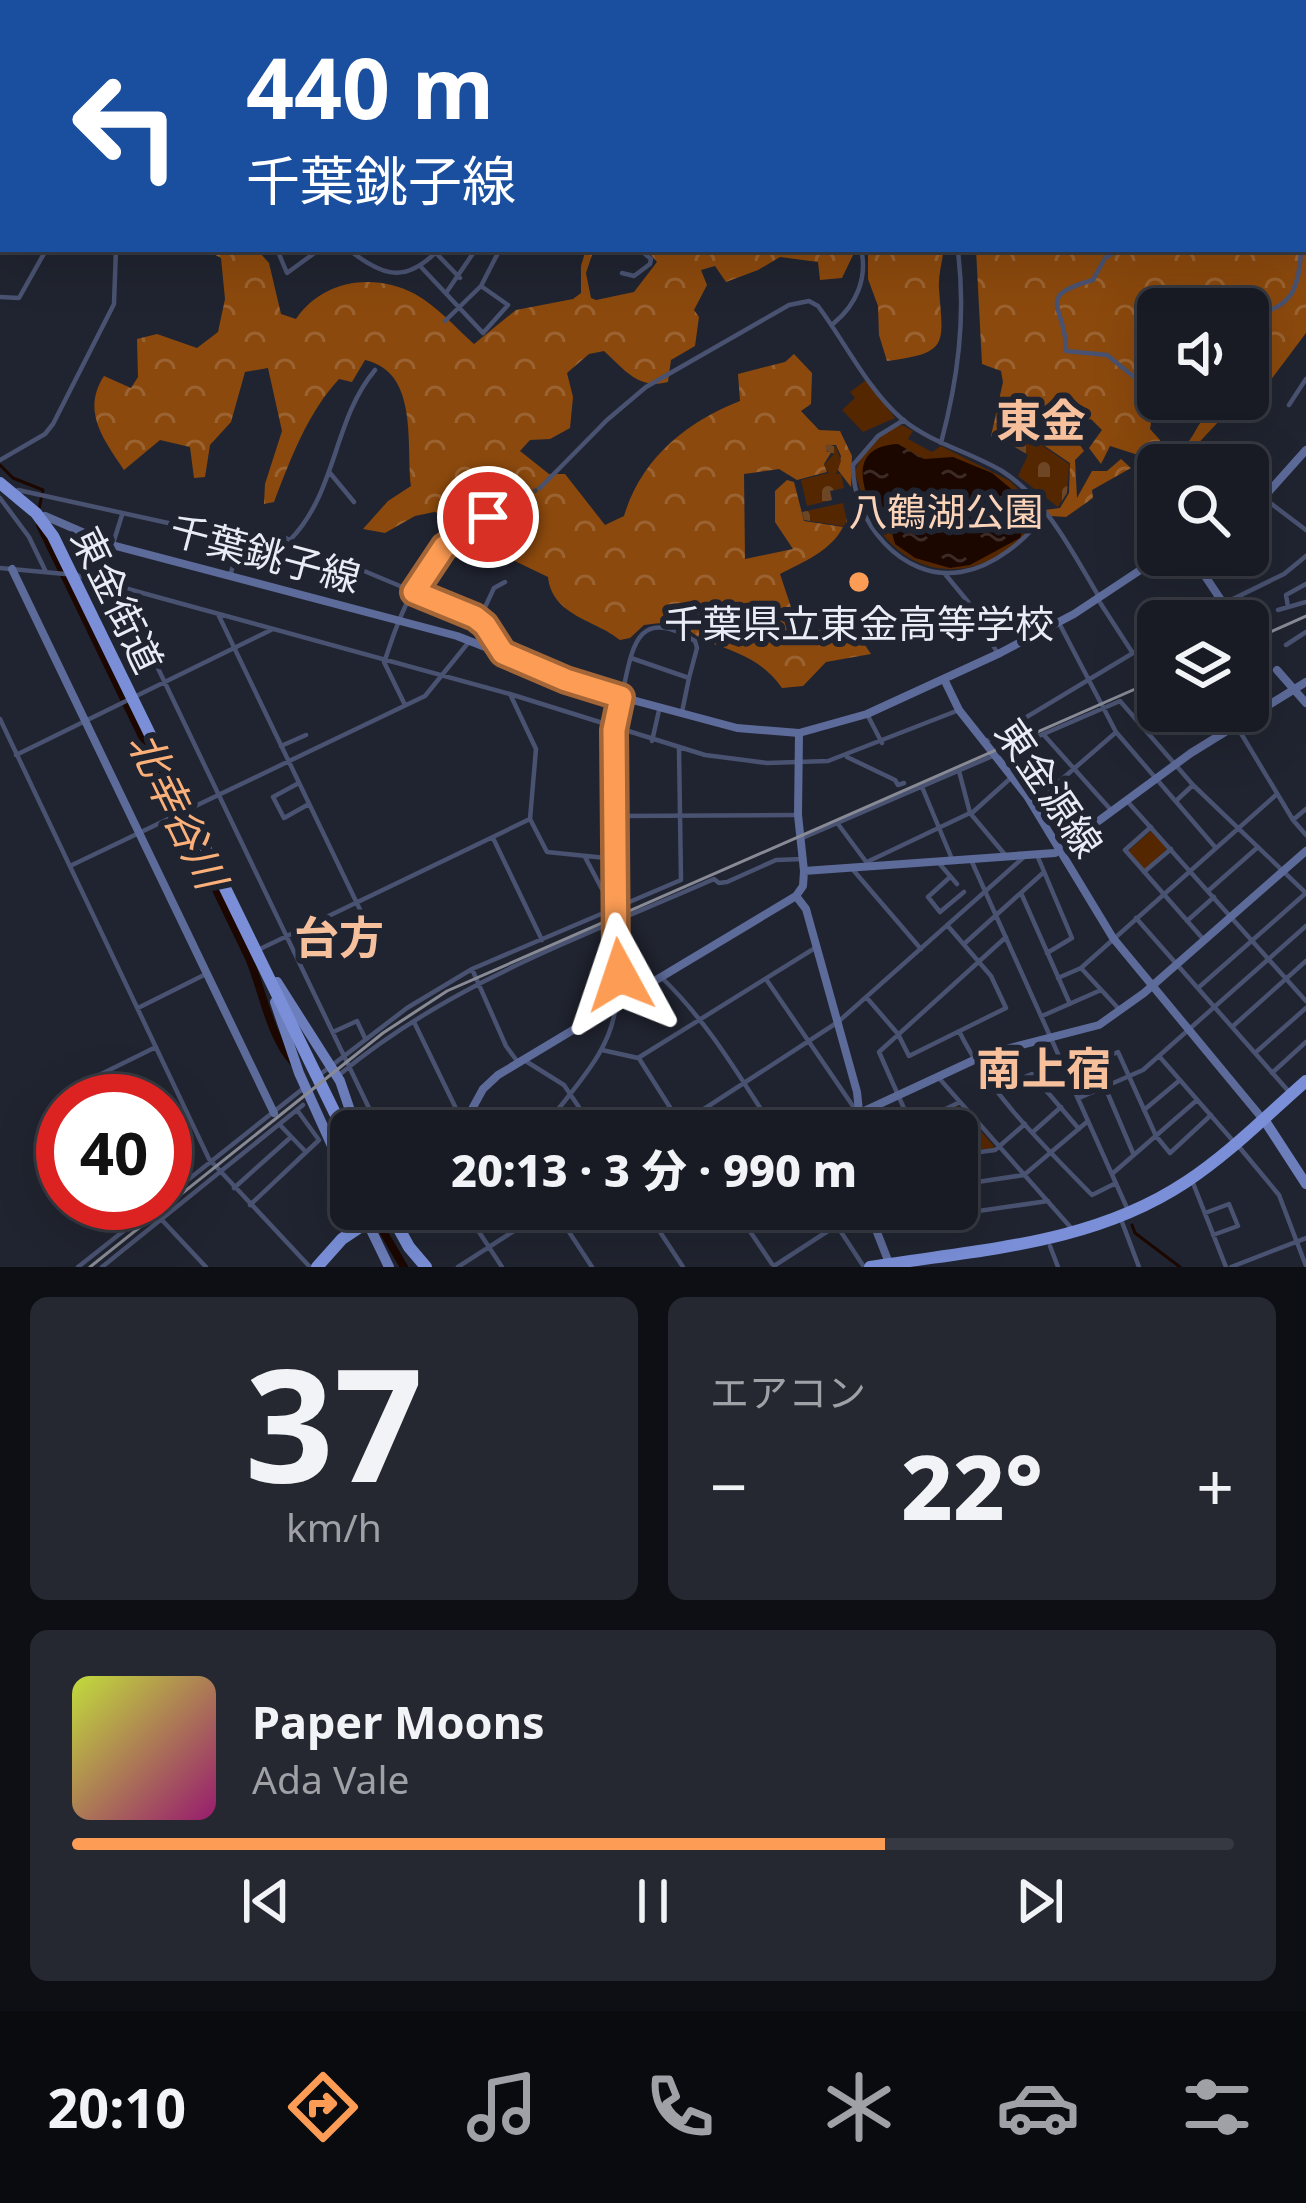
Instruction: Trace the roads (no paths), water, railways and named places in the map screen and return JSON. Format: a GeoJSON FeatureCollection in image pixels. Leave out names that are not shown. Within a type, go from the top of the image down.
{"type":"FeatureCollection","features":[{"type":"Feature","properties":{"kind":"highway","name":"東金街道"},"geometry":{"type":"LineString","coordinates":[[0,472],[59,533],[231,899],[321,1067]]}},
{"type":"Feature","properties":{"kind":"highway","name":"東金街道"},"geometry":{"type":"LineString","coordinates":[[0,483],[59,533]]}},
{"type":"Feature","properties":{"kind":"highway","name":"東金街道"},"geometry":{"type":"LineString","coordinates":[[188,808],[321,1067],[336,1110]]}},
{"type":"Feature","properties":{"kind":"highway"},"geometry":{"type":"LineString","coordinates":[[910,1267],[1050,1246],[1126,1217],[1193,1184],[1306,1085]]}},
{"type":"Feature","properties":{"kind":"highway"},"geometry":{"type":"LineString","coordinates":[[1265,1122],[1306,1085]]}},
{"type":"Feature","properties":{"kind":"highway","name":"東金街道"},"geometry":{"type":"LineString","coordinates":[[328,1090],[340,1110]]}},
{"type":"Feature","properties":{"kind":"highway"},"geometry":{"type":"LineString","coordinates":[[867,1267],[1022,1246],[1126,1217],[1238,1146]]}},
{"type":"Feature","properties":{"kind":"highway"},"geometry":{"type":"LineString","coordinates":[[314,1267],[354,1230]]}},
{"type":"Feature","properties":{"kind":"highway"},"geometry":{"type":"LineString","coordinates":[[394,1230],[417,1267]]}},
{"type":"Feature","properties":{"kind":"highway"},"geometry":{"type":"LineString","coordinates":[[397,1230],[426,1267]]}},
{"type":"Feature","properties":{"kind":"main road"},"geometry":{"type":"LineString","coordinates":[[231,899],[298,1073],[330,1142]]}},
{"type":"Feature","properties":{"kind":"main road"},"geometry":{"type":"LineString","coordinates":[[321,1067],[345,1091],[349,1110]]}},
{"type":"Feature","properties":{"kind":"main road"},"geometry":{"type":"LineString","coordinates":[[1265,1122],[1306,1184]]}},
{"type":"Feature","properties":{"kind":"main road"},"geometry":{"type":"LineString","coordinates":[[372,1230],[391,1267]]}},
{"type":"Feature","properties":{"kind":"main road"},"geometry":{"type":"LineString","coordinates":[[385,1230],[391,1267]]}},
{"type":"Feature","properties":{"kind":"street"},"geometry":{"type":"LineString","coordinates":[[0,297],[19,298],[48,252]]}},
{"type":"Feature","properties":{"kind":"street"},"geometry":{"type":"LineString","coordinates":[[0,460],[38,439],[53,424],[113,304],[116,252]]}},
{"type":"Feature","properties":{"kind":"street"},"geometry":{"type":"LineString","coordinates":[[281,252],[287,273],[316,252]]}},
{"type":"Feature","properties":{"kind":"street"},"geometry":{"type":"LineString","coordinates":[[352,252],[376,272],[422,268],[436,252]]}},
{"type":"Feature","properties":{"kind":"street"},"geometry":{"type":"LineString","coordinates":[[438,252],[460,278]]}},
{"type":"Feature","properties":{"kind":"street"},"geometry":{"type":"LineString","coordinates":[[446,294],[474,252]]}},
{"type":"Feature","properties":{"kind":"street"},"geometry":{"type":"LineString","coordinates":[[446,321],[481,286],[498,252]]}},
{"type":"Feature","properties":{"kind":"street"},"geometry":{"type":"LineString","coordinates":[[622,273],[634,276],[650,264],[642,252]]}},
{"type":"Feature","properties":{"kind":"street"},"geometry":{"type":"LineString","coordinates":[[832,325],[846,313],[862,280],[860,252]]}},
{"type":"Feature","properties":{"kind":"street"},"geometry":{"type":"LineString","coordinates":[[941,442],[958,370],[962,315],[958,252]]}},
{"type":"Feature","properties":{"kind":"street"},"geometry":{"type":"LineString","coordinates":[[1115,252],[1093,280],[1062,290],[1056,310],[1066,328],[1066,351],[1107,355],[1137,379]]}},
{"type":"Feature","properties":{"kind":"street"},"geometry":{"type":"LineString","coordinates":[[1269,312],[1287,302],[1295,288],[1301,252]]}},
{"type":"Feature","properties":{"kind":"street"},"geometry":{"type":"LineString","coordinates":[[422,268],[483,333],[508,305],[481,286]]}},
{"type":"Feature","properties":{"kind":"street"},"geometry":{"type":"LineString","coordinates":[[540,488],[646,387],[778,311],[809,301],[904,421],[1003,472],[1045,514],[1069,544],[1132,652]]}},
{"type":"Feature","properties":{"kind":"street"},"geometry":{"type":"LineString","coordinates":[[290,540],[311,515],[358,393],[375,370]]}},
{"type":"Feature","properties":{"kind":"street"},"geometry":{"type":"LineString","coordinates":[[1289,405],[1306,379]]}},
{"type":"Feature","properties":{"kind":"street"},"geometry":{"type":"LineString","coordinates":[[904,421],[862,451],[853,465],[865,514],[878,538],[904,559],[945,574],[972,570],[1025,539],[1045,514]]}},
{"type":"Feature","properties":{"kind":"street"},"geometry":{"type":"LineString","coordinates":[[1269,494],[1306,450]]}},
{"type":"Feature","properties":{"kind":"street"},"geometry":{"type":"LineString","coordinates":[[330,473],[354,502]]}},
{"type":"Feature","properties":{"kind":"street"},"geometry":{"type":"LineString","coordinates":[[18,490],[209,532],[290,540],[479,620],[503,653]]}},
{"type":"Feature","properties":{"kind":"street"},"geometry":{"type":"LineString","coordinates":[[0,498],[29,537],[46,572]]}},
{"type":"Feature","properties":{"kind":"street"},"geometry":{"type":"LineString","coordinates":[[1269,502],[1306,530]]}},
{"type":"Feature","properties":{"kind":"street"},"geometry":{"type":"LineString","coordinates":[[101,582],[122,515]]}},
{"type":"Feature","properties":{"kind":"street"},"geometry":{"type":"LineString","coordinates":[[405,705],[384,659],[398,621],[444,547],[488,517]]}},
{"type":"Feature","properties":{"kind":"street"},"geometry":{"type":"LineString","coordinates":[[230,576],[243,532]]}},
{"type":"Feature","properties":{"kind":"street","name":"千葉銚子線"},"geometry":{"type":"LineString","coordinates":[[59,533],[470,640],[566,680],[737,728],[799,733],[867,713],[944,679]]}},
{"type":"Feature","properties":{"kind":"street"},"geometry":{"type":"LineString","coordinates":[[1226,600],[1284,574],[1306,556]]}},
{"type":"Feature","properties":{"kind":"street"},"geometry":{"type":"LineString","coordinates":[[0,568],[75,575],[510,694],[679,749],[750,762],[798,763],[847,755],[959,710]]}},
{"type":"Feature","properties":{"kind":"street"},"geometry":{"type":"LineString","coordinates":[[12,569],[274,1113]]}},
{"type":"Feature","properties":{"kind":"street"},"geometry":{"type":"LineString","coordinates":[[944,679],[1059,622],[1137,572]]}},
{"type":"Feature","properties":{"kind":"street"},"geometry":{"type":"LineString","coordinates":[[945,574],[976,614],[998,654]]}},
{"type":"Feature","properties":{"kind":"street"},"geometry":{"type":"LineString","coordinates":[[479,620],[494,588],[506,582]]}},
{"type":"Feature","properties":{"kind":"street"},"geometry":{"type":"LineString","coordinates":[[1288,607],[1286,595],[1306,584]]}},
{"type":"Feature","properties":{"kind":"street"},"geometry":{"type":"LineString","coordinates":[[119,587],[370,1110]]}},
{"type":"Feature","properties":{"kind":"street"},"geometry":{"type":"LineString","coordinates":[[99,607],[123,595]]}},
{"type":"Feature","properties":{"kind":"street"},"geometry":{"type":"LineString","coordinates":[[1278,610],[1306,602]]}},
{"type":"Feature","properties":{"kind":"street"},"geometry":{"type":"LineString","coordinates":[[218,614],[376,943]]}},
{"type":"Feature","properties":{"kind":"street"},"geometry":{"type":"LineString","coordinates":[[1059,622],[1116,732],[1216,847]]}},
{"type":"Feature","properties":{"kind":"street"},"geometry":{"type":"LineString","coordinates":[[16,754],[273,629]]}},
{"type":"Feature","properties":{"kind":"street"},"geometry":{"type":"LineString","coordinates":[[633,994],[617,965],[614,730],[635,640],[647,630],[684,634],[698,648],[682,712]]}},
{"type":"Feature","properties":{"kind":"street"},"geometry":{"type":"LineString","coordinates":[[1286,645],[1306,632]]}},
{"type":"Feature","properties":{"kind":"street"},"geometry":{"type":"LineString","coordinates":[[70,866],[425,696],[470,640]]}},
{"type":"Feature","properties":{"kind":"street"},"geometry":{"type":"LineString","coordinates":[[985,742],[1137,649]]}},
{"type":"Feature","properties":{"kind":"street"},"geometry":{"type":"LineString","coordinates":[[631,658],[689,678]]}},
{"type":"Feature","properties":{"kind":"street"},"geometry":{"type":"LineString","coordinates":[[1277,670],[1306,703]]}},
{"type":"Feature","properties":{"kind":"street","name":"東金源線"},"geometry":{"type":"LineString","coordinates":[[944,679],[959,710],[1033,805],[1113,938],[1265,1122]]}},
{"type":"Feature","properties":{"kind":"street"},"geometry":{"type":"LineString","coordinates":[[1269,702],[1306,682]]}},
{"type":"Feature","properties":{"kind":"street"},"geometry":{"type":"LineString","coordinates":[[510,694],[536,748],[530,819],[547,852],[616,859]]}},
{"type":"Feature","properties":{"kind":"street"},"geometry":{"type":"LineString","coordinates":[[800,839],[1120,701],[1193,785],[1306,893],[1198,988]]}},
{"type":"Feature","properties":{"kind":"street"},"geometry":{"type":"LineString","coordinates":[[652,741],[660,706]]}},
{"type":"Feature","properties":{"kind":"street"},"geometry":{"type":"LineString","coordinates":[[867,713],[881,743]]}},
{"type":"Feature","properties":{"kind":"street"},"geometry":{"type":"LineString","coordinates":[[0,719],[212,1161],[314,1267]]}},
{"type":"Feature","properties":{"kind":"street"},"geometry":{"type":"LineString","coordinates":[[1033,805],[1116,732]]}},
{"type":"Feature","properties":{"kind":"street"},"geometry":{"type":"LineString","coordinates":[[804,871],[1058,852],[1226,732]]}},
{"type":"Feature","properties":{"kind":"street"},"geometry":{"type":"LineString","coordinates":[[1240,732],[1306,835]]}},
{"type":"Feature","properties":{"kind":"street"},"geometry":{"type":"LineString","coordinates":[[473,1110],[488,1084],[521,1061],[796,896],[803,886],[804,871],[798,815],[799,733]]}},
{"type":"Feature","properties":{"kind":"street"},"geometry":{"type":"LineString","coordinates":[[1043,734],[1112,811]]}},
{"type":"Feature","properties":{"kind":"street"},"geometry":{"type":"LineString","coordinates":[[281,746],[306,735]]}},
{"type":"Feature","properties":{"kind":"street"},"geometry":{"type":"LineString","coordinates":[[192,1177],[365,1038],[472,969],[681,880],[679,749]]}},
{"type":"Feature","properties":{"kind":"street"},"geometry":{"type":"LineString","coordinates":[[847,755],[854,763],[904,784]]}},
{"type":"Feature","properties":{"kind":"street"},"geometry":{"type":"LineString","coordinates":[[959,771],[970,813],[1007,857]]}},
{"type":"Feature","properties":{"kind":"street"},"geometry":{"type":"LineString","coordinates":[[867,865],[970,813],[1013,776]]}},
{"type":"Feature","properties":{"kind":"street"},"geometry":{"type":"LineString","coordinates":[[299,783],[274,796],[284,818],[309,804]]}},
{"type":"Feature","properties":{"kind":"street"},"geometry":{"type":"LineString","coordinates":[[1177,800],[1193,785]]}},
{"type":"Feature","properties":{"kind":"street"},"geometry":{"type":"LineString","coordinates":[[922,787],[953,861]]}},
{"type":"Feature","properties":{"kind":"street"},"geometry":{"type":"LineString","coordinates":[[1058,978],[1082,968],[1276,794]]}},
{"type":"Feature","properties":{"kind":"street"},"geometry":{"type":"LineString","coordinates":[[1126,801],[1306,1005],[1255,1053]]}},
{"type":"Feature","properties":{"kind":"street"},"geometry":{"type":"LineString","coordinates":[[1293,820],[1306,808]]}},
{"type":"Feature","properties":{"kind":"street"},"geometry":{"type":"LineString","coordinates":[[615,816],[798,815]]}},
{"type":"Feature","properties":{"kind":"street"},"geometry":{"type":"LineString","coordinates":[[260,949],[530,819]]}},
{"type":"Feature","properties":{"kind":"street"},"geometry":{"type":"LineString","coordinates":[[838,824],[867,865]]}},
{"type":"Feature","properties":{"kind":"street"},"geometry":{"type":"LineString","coordinates":[[1151,827],[1125,850],[1204,940]]}},
{"type":"Feature","properties":{"kind":"street"},"geometry":{"type":"LineString","coordinates":[[493,838],[542,940]]}},
{"type":"Feature","properties":{"kind":"street"},"geometry":{"type":"LineString","coordinates":[[1187,921],[1260,846]]}},
{"type":"Feature","properties":{"kind":"street"},"geometry":{"type":"LineString","coordinates":[[1144,872],[1171,849]]}},
{"type":"Feature","properties":{"kind":"street"},"geometry":{"type":"LineString","coordinates":[[867,1110],[973,1060],[1089,1030],[1121,1012],[1306,851]]}},
{"type":"Feature","properties":{"kind":"street"},"geometry":{"type":"LineString","coordinates":[[1036,855],[1072,938],[1047,953]]}},
{"type":"Feature","properties":{"kind":"street"},"geometry":{"type":"LineString","coordinates":[[584,856],[614,909]]}},
{"type":"Feature","properties":{"kind":"street"},"geometry":{"type":"LineString","coordinates":[[707,1110],[838,1022],[1025,856]]}},
{"type":"Feature","properties":{"kind":"street"},"geometry":{"type":"LineString","coordinates":[[339,1075],[413,1020],[479,982],[714,879],[719,884],[776,860],[803,859]]}},
{"type":"Feature","properties":{"kind":"street"},"geometry":{"type":"LineString","coordinates":[[971,860],[1116,1183],[1139,1267]]}},
{"type":"Feature","properties":{"kind":"street"},"geometry":{"type":"LineString","coordinates":[[938,862],[957,884]]}},
{"type":"Feature","properties":{"kind":"street"},"geometry":{"type":"LineString","coordinates":[[852,868],[921,949]]}},
{"type":"Feature","properties":{"kind":"street"},"geometry":{"type":"LineString","coordinates":[[964,944],[1044,872]]}},
{"type":"Feature","properties":{"kind":"street"},"geometry":{"type":"LineString","coordinates":[[950,877],[928,897],[940,912],[964,892]]}},
{"type":"Feature","properties":{"kind":"street"},"geometry":{"type":"LineString","coordinates":[[1021,893],[1070,1004]]}},
{"type":"Feature","properties":{"kind":"street"},"geometry":{"type":"LineString","coordinates":[[796,896],[806,909],[859,1110]]}},
{"type":"Feature","properties":{"kind":"street"},"geometry":{"type":"LineString","coordinates":[[1136,918],[1291,1094]]}},
{"type":"Feature","properties":{"kind":"street"},"geometry":{"type":"LineString","coordinates":[[867,998],[910,1056],[1006,1008],[992,976],[947,926]]}},
{"type":"Feature","properties":{"kind":"street"},"geometry":{"type":"LineString","coordinates":[[1078,1098],[1129,1076],[1159,1056],[1306,926]]}},
{"type":"Feature","properties":{"kind":"street"},"geometry":{"type":"LineString","coordinates":[[906,1110],[879,1052],[1006,936]]}},
{"type":"Feature","properties":{"kind":"street"},"geometry":{"type":"LineString","coordinates":[[602,1050],[638,1058],[815,948]]}},
{"type":"Feature","properties":{"kind":"street"},"geometry":{"type":"LineString","coordinates":[[1232,1027],[1306,962]]}},
{"type":"Feature","properties":{"kind":"street"},"geometry":{"type":"LineString","coordinates":[[1082,968],[1121,1012]]}},
{"type":"Feature","properties":{"kind":"street"},"geometry":{"type":"LineString","coordinates":[[472,969],[506,1046],[570,1093],[581,1110]]}},
{"type":"Feature","properties":{"kind":"street"},"geometry":{"type":"LineString","coordinates":[[138,1008],[206,974]]}},
{"type":"Feature","properties":{"kind":"street"},"geometry":{"type":"LineString","coordinates":[[661,977],[703,1020],[761,1110]]}},
{"type":"Feature","properties":{"kind":"street"},"geometry":{"type":"LineString","coordinates":[[766,979],[852,1110]]}},
{"type":"Feature","properties":{"kind":"street"},"geometry":{"type":"LineString","coordinates":[[1042,1016],[1101,990]]}},
{"type":"Feature","properties":{"kind":"street"},"geometry":{"type":"LineString","coordinates":[[557,1110],[602,1050],[615,1020],[616,1004]]}},
{"type":"Feature","properties":{"kind":"street"},"geometry":{"type":"LineString","coordinates":[[413,1020],[457,1110]]}},
{"type":"Feature","properties":{"kind":"street"},"geometry":{"type":"LineString","coordinates":[[333,1032],[357,1021],[365,1038]]}},
{"type":"Feature","properties":{"kind":"street"},"geometry":{"type":"LineString","coordinates":[[958,1031],[973,1060],[1025,1124],[1092,1195],[1116,1183]]}},
{"type":"Feature","properties":{"kind":"street"},"geometry":{"type":"LineString","coordinates":[[1271,1073],[1306,1042]]}},
{"type":"Feature","properties":{"kind":"street"},"geometry":{"type":"LineString","coordinates":[[101,1074],[156,1047]]}},
{"type":"Feature","properties":{"kind":"street"},"geometry":{"type":"LineString","coordinates":[[1047,1092],[1068,1074],[1118,1052],[1156,1136],[1170,1153],[1211,1115]]}},
{"type":"Feature","properties":{"kind":"street"},"geometry":{"type":"LineString","coordinates":[[1159,1056],[1279,1196],[1306,1266]]}},
{"type":"Feature","properties":{"kind":"street"},"geometry":{"type":"LineString","coordinates":[[638,1058],[671,1110]]}},
{"type":"Feature","properties":{"kind":"street"},"geometry":{"type":"LineString","coordinates":[[997,1088],[1032,1075],[1079,1129]]}},
{"type":"Feature","properties":{"kind":"street"},"geometry":{"type":"LineString","coordinates":[[938,1077],[1076,1233]]}},
{"type":"Feature","properties":{"kind":"street"},"geometry":{"type":"LineString","coordinates":[[1144,1110],[1180,1080]]}},
{"type":"Feature","properties":{"kind":"street"},"geometry":{"type":"LineString","coordinates":[[1105,1087],[1134,1155]]}},
{"type":"Feature","properties":{"kind":"street"},"geometry":{"type":"LineString","coordinates":[[1112,1174],[1197,1100]]}},
{"type":"Feature","properties":{"kind":"street"},"geometry":{"type":"LineString","coordinates":[[947,1110],[961,1102]]}},
{"type":"Feature","properties":{"kind":"street"},"geometry":{"type":"LineString","coordinates":[[1033,1132],[1061,1107]]}},
{"type":"Feature","properties":{"kind":"street"},"geometry":{"type":"LineString","coordinates":[[192,1195],[300,1108],[319,1140],[250,1205]]}},
{"type":"Feature","properties":{"kind":"street"},"geometry":{"type":"LineString","coordinates":[[978,1182],[1024,1174],[1088,1121]]}},
{"type":"Feature","properties":{"kind":"street"},"geometry":{"type":"LineString","coordinates":[[978,1150],[999,1146],[1025,1124]]}},
{"type":"Feature","properties":{"kind":"street"},"geometry":{"type":"LineString","coordinates":[[280,1125],[306,1152]]}},
{"type":"Feature","properties":{"kind":"street"},"geometry":{"type":"LineString","coordinates":[[234,1187],[291,1137]]}},
{"type":"Feature","properties":{"kind":"street"},"geometry":{"type":"LineString","coordinates":[[1193,1184],[1228,1267],[1306,1238]]}},
{"type":"Feature","properties":{"kind":"street"},"geometry":{"type":"LineString","coordinates":[[978,1209],[1048,1201]]}},
{"type":"Feature","properties":{"kind":"street"},"geometry":{"type":"LineString","coordinates":[[1204,1213],[1229,1204],[1238,1226],[1213,1235]]}},
{"type":"Feature","properties":{"kind":"street"},"geometry":{"type":"LineString","coordinates":[[78,1267],[125,1230]]}},
{"type":"Feature","properties":{"kind":"street"},"geometry":{"type":"LineString","coordinates":[[102,1267],[147,1230]]}},
{"type":"Feature","properties":{"kind":"street"},"geometry":{"type":"LineString","coordinates":[[171,1230],[206,1267]]}},
{"type":"Feature","properties":{"kind":"street"},"geometry":{"type":"LineString","coordinates":[[478,1230],[502,1267]]}},
{"type":"Feature","properties":{"kind":"street"},"geometry":{"type":"LineString","coordinates":[[458,1267],[517,1230]]}},
{"type":"Feature","properties":{"kind":"street"},"geometry":{"type":"LineString","coordinates":[[566,1230],[592,1267]]}},
{"type":"Feature","properties":{"kind":"street"},"geometry":{"type":"LineString","coordinates":[[659,1230],[683,1267]]}},
{"type":"Feature","properties":{"kind":"street"},"geometry":{"type":"LineString","coordinates":[[749,1230],[774,1267],[831,1230]]}},
{"type":"Feature","properties":{"kind":"street"},"geometry":{"type":"LineString","coordinates":[[840,1230],[867,1267]]}},
{"type":"Feature","properties":{"kind":"street"},"geometry":{"type":"LineString","coordinates":[[877,1230],[890,1265]]}},
{"type":"Feature","properties":{"kind":"street"},"geometry":{"type":"LineString","coordinates":[[1050,1246],[1058,1267]]}},
{"type":"Feature","properties":{"kind":"water","name":"八鶴湖公園"},"geometry":{"type":"Polygon","coordinates":[[[898,444],[924,459],[953,457],[992,473],[1037,510],[1037,516],[1020,538],[970,565],[950,568],[915,558],[895,544],[892,533],[918,534],[929,520],[909,510],[899,513],[870,503],[863,481],[868,456],[898,444]]]}},
{"type":"Feature","properties":{"kind":"waterway","name":"北幸谷川"},"geometry":{"type":"LineString","coordinates":[[0,465],[13,478],[43,490],[39,509]]}},
{"type":"Feature","properties":{"kind":"waterway","name":"北幸谷川"},"geometry":{"type":"LineString","coordinates":[[40,525],[249,958],[279,1041],[294,1063]]}},
{"type":"Feature","properties":{"kind":"waterway"},"geometry":{"type":"LineString","coordinates":[[1132,1225],[1135,1233],[1180,1267]]}},
{"type":"Feature","properties":{"kind":"waterway","name":"北幸谷川"},"geometry":{"type":"LineString","coordinates":[[382,1230],[404,1267]]}},
{"type":"Feature","properties":{"kind":"tunnel"},"geometry":{"type":"LineString","coordinates":[[488,517],[540,488]]}},
{"type":"Feature","properties":{"kind":"railway"},"geometry":{"type":"LineString","coordinates":[[1269,633],[1306,616]]}},
{"type":"Feature","properties":{"kind":"railway"},"geometry":{"type":"LineString","coordinates":[[90,1267],[383,1033],[447,991],[1137,688]]}},
{"type":"Feature","properties":{"kind":"place","name":"千葉県立東金高等学校"},"geometry":{"type":"Point","coordinates":[859,582]}},
{"type":"Feature","properties":{"kind":"district","name":"東金"},"geometry":{"type":"Point","coordinates":[1041,421]}},
{"type":"Feature","properties":{"kind":"district","name":"台方"},"geometry":{"type":"Point","coordinates":[339,938]}},
{"type":"Feature","properties":{"kind":"district","name":"南上宿"},"geometry":{"type":"Point","coordinates":[1044,1069]}}]}
